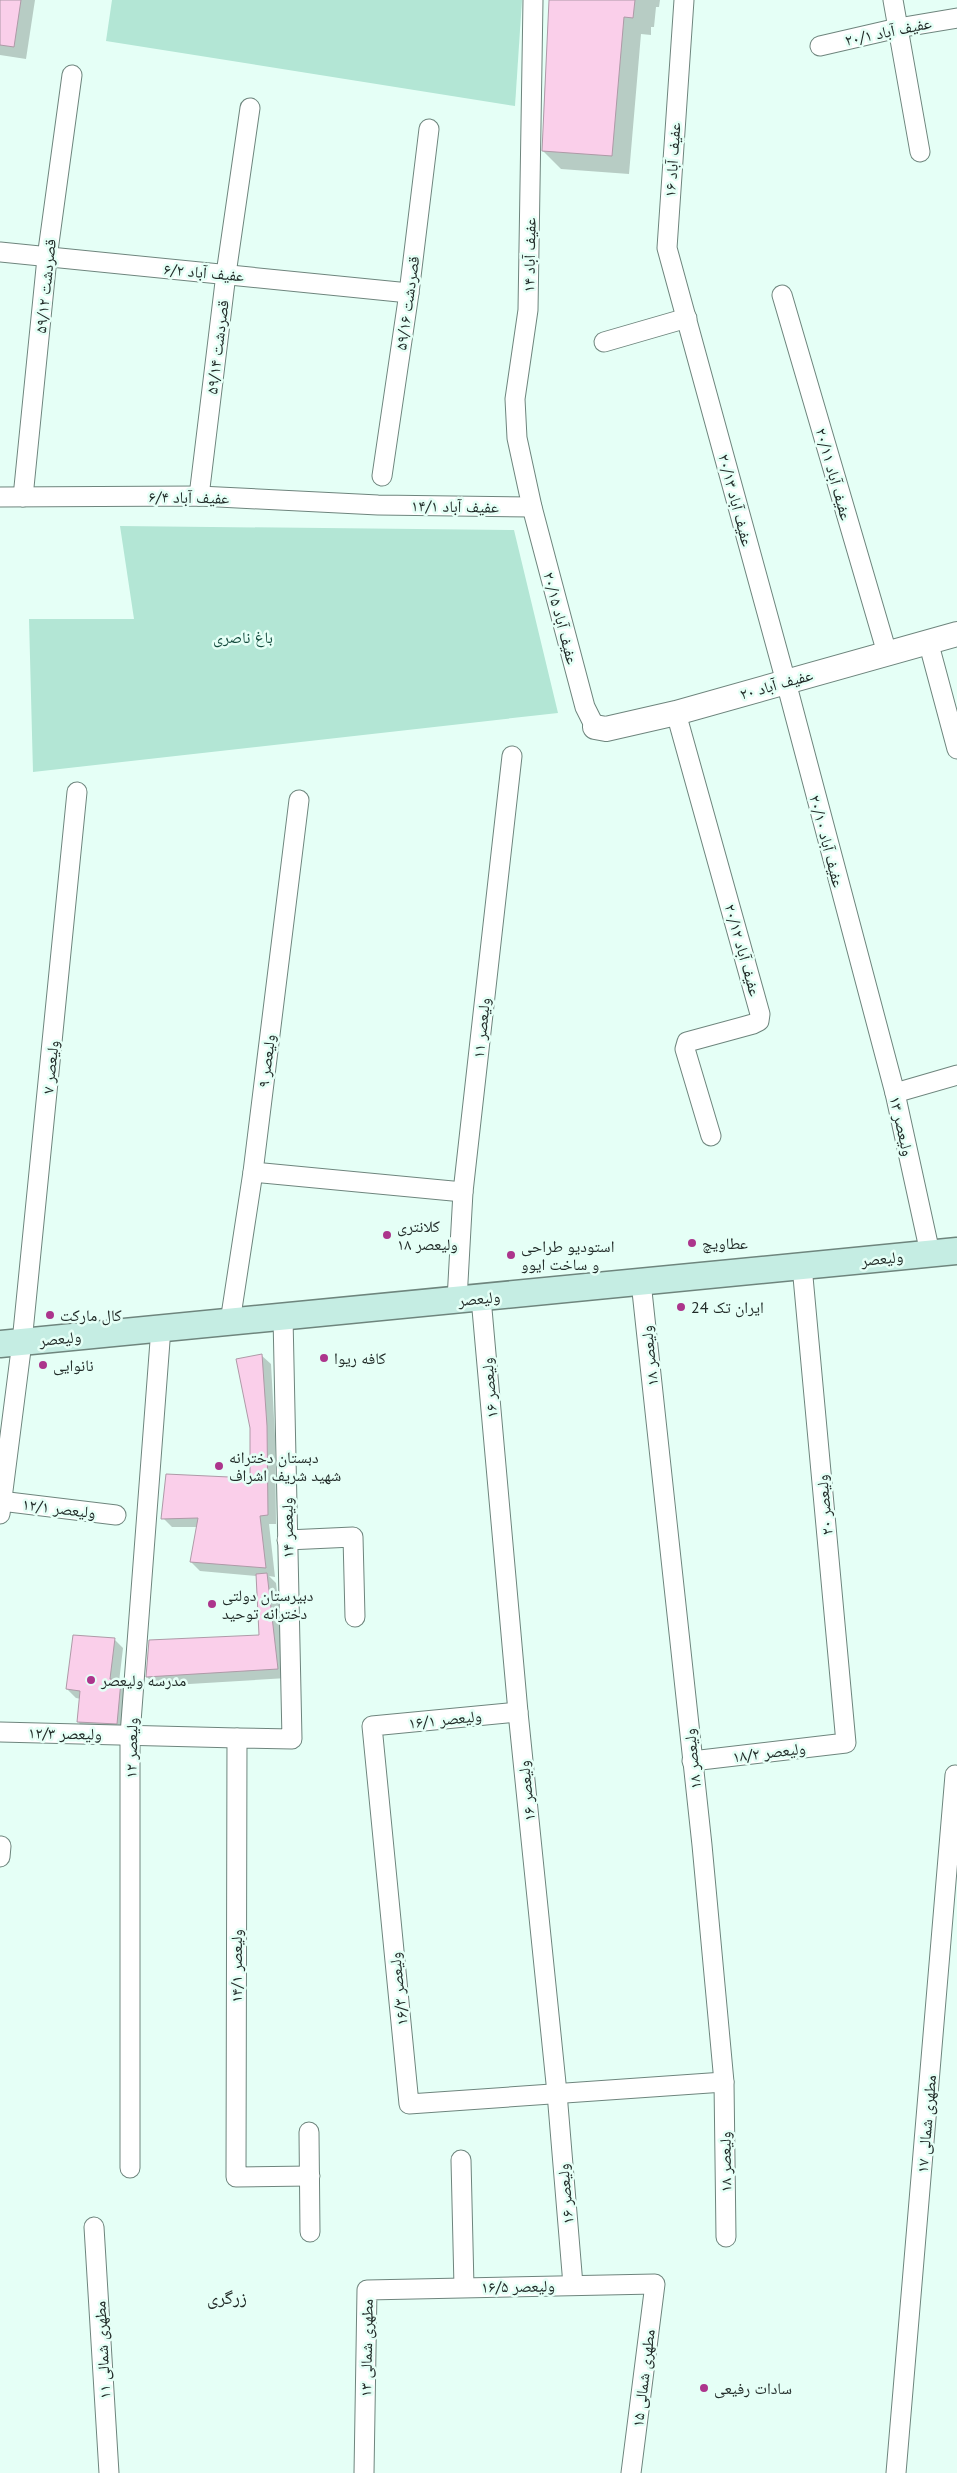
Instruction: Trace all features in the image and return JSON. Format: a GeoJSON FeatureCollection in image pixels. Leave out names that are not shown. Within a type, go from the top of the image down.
{"type":"FeatureCollection","features":[{"type":"Feature","properties":{"kind":"main road","name":"ولیعصر"},"geometry":{"type":"LineString","coordinates":[[11,1343],[957,1251]]}},
{"type":"Feature","properties":{"kind":"street","name":"عفیف آباد ۱۴"},"geometry":{"type":"LineString","coordinates":[[532,507],[517,438],[515,398],[528,310],[533,0]]}},
{"type":"Feature","properties":{"kind":"street","name":"عفیف آباد ۱۶"},"geometry":{"type":"LineString","coordinates":[[684,0],[666,236],[669,258],[687,318]]}},
{"type":"Feature","properties":{"kind":"street"},"geometry":{"type":"LineString","coordinates":[[893,0],[920,152]]}},
{"type":"Feature","properties":{"kind":"street","name":"عفیف آباد ۲۰/۱"},"geometry":{"type":"LineString","coordinates":[[820,46],[898,28],[957,18]]}},
{"type":"Feature","properties":{"kind":"street","name":"۵۹/۱۲ قصردشت"},"geometry":{"type":"LineString","coordinates":[[23,497],[47,258],[72,75]]}},
{"type":"Feature","properties":{"kind":"street","name":"۵۹/۱۴ قصردشت"},"geometry":{"type":"LineString","coordinates":[[199,496],[226,274],[250,108]]}},
{"type":"Feature","properties":{"kind":"street","name":"۵۹/۱۶ قصردشت"},"geometry":{"type":"LineString","coordinates":[[382,476],[409,293],[429,129]]}},
{"type":"Feature","properties":{"kind":"street","name":"عفیف آباد ۶/۲"},"geometry":{"type":"LineString","coordinates":[[0,252],[409,293]]}},
{"type":"Feature","properties":{"kind":"street","name":"عفیف آباد ۲۰/۱۱"},"geometry":{"type":"LineString","coordinates":[[782,295],[887,653]]}},
{"type":"Feature","properties":{"kind":"street"},"geometry":{"type":"LineString","coordinates":[[604,342],[687,318]]}},
{"type":"Feature","properties":{"kind":"street","name":"عفیف آباد ۲۰/۱۳"},"geometry":{"type":"LineString","coordinates":[[687,318],[786,682]]}},
{"type":"Feature","properties":{"kind":"street","name":"عفیف آباد ۶/۴"},"geometry":{"type":"LineString","coordinates":[[0,497],[199,496],[378,505]]}},
{"type":"Feature","properties":{"kind":"street","name":"عفیف آباد ۱۴/۱"},"geometry":{"type":"LineString","coordinates":[[378,505],[532,507]]}},
{"type":"Feature","properties":{"kind":"street","name":"عفیف آباد ۲۰/۱۵"},"geometry":{"type":"LineString","coordinates":[[532,507],[585,707],[594,727]]}},
{"type":"Feature","properties":{"kind":"street","name":"عفیف آباد ۲۰"},"geometry":{"type":"LineString","coordinates":[[594,727],[606,729],[676,713],[957,634]]}},
{"type":"Feature","properties":{"kind":"street"},"geometry":{"type":"LineString","coordinates":[[928,641],[957,749]]}},
{"type":"Feature","properties":{"kind":"street","name":"عفیف آباد ۲۰/۱۰"},"geometry":{"type":"LineString","coordinates":[[786,682],[869,1000]]}},
{"type":"Feature","properties":{"kind":"street","name":"عفیف آباد ۲۰/۱۲"},"geometry":{"type":"LineString","coordinates":[[676,713],[760,1014],[759,1021],[753,1024],[687,1042],[685,1049],[711,1136]]}},
{"type":"Feature","properties":{"kind":"street","name":"۱۱ ولیعصر"},"geometry":{"type":"LineString","coordinates":[[469,1299],[463,1192],[512,756]]}},
{"type":"Feature","properties":{"kind":"street","name":"۷ ولیعصر"},"geometry":{"type":"LineString","coordinates":[[0,1506],[11,1343],[77,792]]}},
{"type":"Feature","properties":{"kind":"street","name":"۹ ولیعصر"},"geometry":{"type":"LineString","coordinates":[[230,1322],[253,1172],[299,800]]}},
{"type":"Feature","properties":{"kind":"street","name":"۱۳ ولیعصر"},"geometry":{"type":"LineString","coordinates":[[869,1000],[895,1093],[930,1254]]}},
{"type":"Feature","properties":{"kind":"street"},"geometry":{"type":"LineString","coordinates":[[895,1093],[957,1075]]}},
{"type":"Feature","properties":{"kind":"street"},"geometry":{"type":"LineString","coordinates":[[253,1172],[463,1192]]}},
{"type":"Feature","properties":{"kind":"street","name":"۲۰ ولیعصر"},"geometry":{"type":"LineString","coordinates":[[802,1266],[846,1743]]}},
{"type":"Feature","properties":{"kind":"street","name":"۱۸ ولیعصر"},"geometry":{"type":"LineString","coordinates":[[641,1282],[724,2082],[726,2236]]}},
{"type":"Feature","properties":{"kind":"street","name":"۱۶ ولیعصر"},"geometry":{"type":"LineString","coordinates":[[469,1299],[518,1712],[557,2093],[573,2285]]}},
{"type":"Feature","properties":{"kind":"street","name":"۱۴ ولیعصر"},"geometry":{"type":"LineString","coordinates":[[237,1738],[292,1739],[283,1317]]}},
{"type":"Feature","properties":{"kind":"street","name":"۱۲ ولیعصر"},"geometry":{"type":"LineString","coordinates":[[130,2168],[130,1734],[161,1328]]}},
{"type":"Feature","properties":{"kind":"street","name":"۱۲/۱ ولیعصر"},"geometry":{"type":"LineString","coordinates":[[0,1506],[116,1516]]}},
{"type":"Feature","properties":{"kind":"street"},"geometry":{"type":"LineString","coordinates":[[287,1540],[353,1537],[356,1617]]}},
{"type":"Feature","properties":{"kind":"street","name":"۱۶/۱ ولیعصر"},"geometry":{"type":"LineString","coordinates":[[372,1726],[518,1712]]}},
{"type":"Feature","properties":{"kind":"street","name":"۱۶/۳ ولیعصر"},"geometry":{"type":"LineString","coordinates":[[372,1726],[409,2104],[557,2093]]}},
{"type":"Feature","properties":{"kind":"street","name":"۱۲/۳ ولیعصر"},"geometry":{"type":"LineString","coordinates":[[0,1732],[237,1738]]}},
{"type":"Feature","properties":{"kind":"street","name":"۱۴/۱ ولیعصر"},"geometry":{"type":"LineString","coordinates":[[237,1738],[236,2177],[310,2176]]}},
{"type":"Feature","properties":{"kind":"street","name":"۱۸/۲ ولیعصر"},"geometry":{"type":"LineString","coordinates":[[692,1760],[846,1743]]}},
{"type":"Feature","properties":{"kind":"street","name":"۱۷ مطهری شمالی"},"geometry":{"type":"LineString","coordinates":[[896,2473],[955,1775]]}},
{"type":"Feature","properties":{"kind":"street"},"geometry":{"type":"LineString","coordinates":[[557,2093],[724,2082]]}},
{"type":"Feature","properties":{"kind":"street"},"geometry":{"type":"LineString","coordinates":[[309,2132],[310,2232]]}},
{"type":"Feature","properties":{"kind":"street"},"geometry":{"type":"LineString","coordinates":[[461,2160],[464,2287]]}},
{"type":"Feature","properties":{"kind":"street","name":"۱۱ مطهری شمالی"},"geometry":{"type":"LineString","coordinates":[[94,2227],[109,2473]]}},
{"type":"Feature","properties":{"kind":"street","name":"۱۶/۵ ولیعصر"},"geometry":{"type":"LineString","coordinates":[[464,2287],[655,2284]]}},
{"type":"Feature","properties":{"kind":"street","name":"۱۵ مطهری شمالی"},"geometry":{"type":"LineString","coordinates":[[631,2473],[655,2284]]}},
{"type":"Feature","properties":{"kind":"street","name":"۱۳ مطهری شمالی"},"geometry":{"type":"LineString","coordinates":[[364,2473],[367,2290],[464,2287]]}},
{"type":"Feature","properties":{"kind":"green space"},"geometry":{"type":"Polygon","coordinates":[[[112,0],[522,0],[515,106],[106,41],[112,0]]]}},
{"type":"Feature","properties":{"kind":"green space","name":"باغ ناصری"},"geometry":{"type":"Polygon","coordinates":[[[120,526],[514,530],[558,713],[33,772],[29,619],[134,619],[120,526]]]}},
{"type":"Feature","properties":{"kind":"building"},"geometry":{"type":"Polygon","coordinates":[[[0,0],[21,0],[14,47],[0,45],[0,0]]]}},
{"type":"Feature","properties":{"kind":"building"},"geometry":{"type":"Polygon","coordinates":[[[549,0],[635,0],[633,18],[624,17],[612,156],[542,151],[549,0]]]}},
{"type":"Feature","properties":{"kind":"building"},"geometry":{"type":"Polygon","coordinates":[[[262,1354],[267,1426],[268,1515],[260,1516],[266,1568],[190,1562],[198,1518],[161,1519],[166,1474],[250,1478],[250,1428],[236,1359],[262,1354]]]}},
{"type":"Feature","properties":{"kind":"building"},"geometry":{"type":"Polygon","coordinates":[[[267,1573],[278,1669],[146,1677],[149,1640],[259,1635],[256,1574],[267,1573]]]}},
{"type":"Feature","properties":{"kind":"building","name":"مدرسه ولیعصر"},"geometry":{"type":"Polygon","coordinates":[[[73,1635],[115,1638],[110,1679],[121,1681],[117,1724],[77,1722],[80,1691],[66,1689],[73,1635]]]}},
{"type":"Feature","properties":{"kind":"place","name":"کلانتری ۱۸ ولیعصر"},"geometry":{"type":"Point","coordinates":[387,1235]}},
{"type":"Feature","properties":{"kind":"place","name":"عطاویچ"},"geometry":{"type":"Point","coordinates":[692,1243]}},
{"type":"Feature","properties":{"kind":"place","name":"استودیو طراحی و ساخت ایوو"},"geometry":{"type":"Point","coordinates":[511,1255]}},
{"type":"Feature","properties":{"kind":"place","name":"ایران تک 24"},"geometry":{"type":"Point","coordinates":[681,1307]}},
{"type":"Feature","properties":{"kind":"place","name":"کال مارکت"},"geometry":{"type":"Point","coordinates":[50,1315]}},
{"type":"Feature","properties":{"kind":"place","name":"کافه ریوا"},"geometry":{"type":"Point","coordinates":[324,1358]}},
{"type":"Feature","properties":{"kind":"place","name":"نانوایی"},"geometry":{"type":"Point","coordinates":[43,1365]}},
{"type":"Feature","properties":{"kind":"place","name":"دبستان دخترانه شهید شریف اشراف"},"geometry":{"type":"Point","coordinates":[219,1466]}},
{"type":"Feature","properties":{"kind":"place","name":"دبیرستان دولتی دخترانه توحید"},"geometry":{"type":"Point","coordinates":[212,1604]}},
{"type":"Feature","properties":{"kind":"place","name":"مدرسه ولیعصر"},"geometry":{"type":"Point","coordinates":[91,1680]}},
{"type":"Feature","properties":{"kind":"place","name":"سادات رفیعی"},"geometry":{"type":"Point","coordinates":[704,2388]}},
{"type":"Feature","properties":{"kind":"district","name":"زرگری"},"geometry":{"type":"Point","coordinates":[227,2297]}}]}
